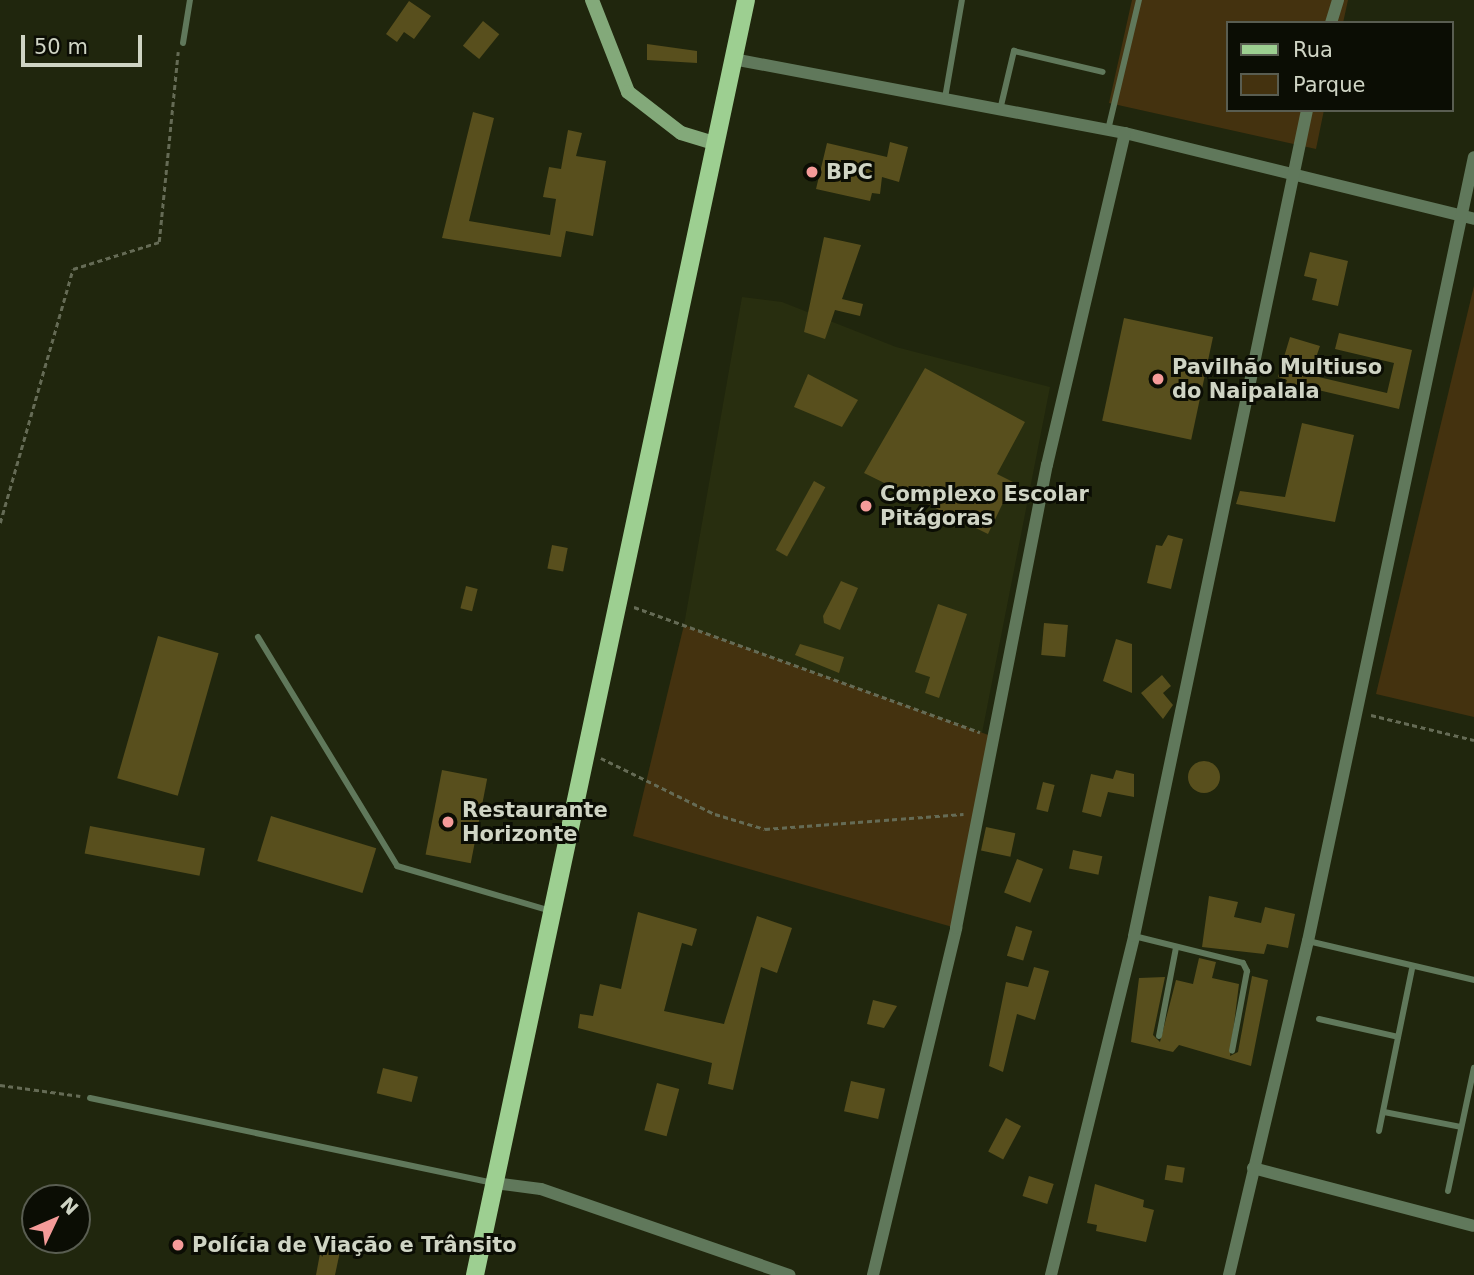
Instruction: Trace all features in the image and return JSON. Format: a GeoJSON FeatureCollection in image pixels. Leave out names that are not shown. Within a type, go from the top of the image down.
{"type":"FeatureCollection","features":[{"type":"Feature","properties":{"kind":"main road"},"geometry":{"type":"LineString","coordinates":[[475,1275],[621,602],[746,0]]}},
{"type":"Feature","properties":{"kind":"street"},"geometry":{"type":"LineString","coordinates":[[592,0],[628,92],[681,133],[716,144]]}},
{"type":"Feature","properties":{"kind":"street"},"geometry":{"type":"LineString","coordinates":[[1332,21],[1338,0]]}},
{"type":"Feature","properties":{"kind":"street"},"geometry":{"type":"LineString","coordinates":[[733,59],[1125,133],[1468,217]]}},
{"type":"Feature","properties":{"kind":"street"},"geometry":{"type":"LineString","coordinates":[[1051,1275],[1134,936],[1290,174],[1306,112]]}},
{"type":"Feature","properties":{"kind":"street"},"geometry":{"type":"LineString","coordinates":[[873,1275],[980,812],[1047,465],[1125,133]]}},
{"type":"Feature","properties":{"kind":"street"},"geometry":{"type":"LineString","coordinates":[[1229,1275],[1252,1168],[1308,941],[1355,711],[1468,217],[1474,157]]}},
{"type":"Feature","properties":{"kind":"street"},"geometry":{"type":"LineString","coordinates":[[1252,1168],[1474,1226]]}},
{"type":"Feature","properties":{"kind":"street"},"geometry":{"type":"LineString","coordinates":[[494,1183],[554,1193],[790,1275]]}},
{"type":"Feature","properties":{"kind":"lane"},"geometry":{"type":"LineString","coordinates":[[183,43],[191,0]]}},
{"type":"Feature","properties":{"kind":"lane"},"geometry":{"type":"LineString","coordinates":[[945,99],[962,0]]}},
{"type":"Feature","properties":{"kind":"lane"},"geometry":{"type":"LineString","coordinates":[[1108,130],[1139,0]]}},
{"type":"Feature","properties":{"kind":"lane"},"geometry":{"type":"LineString","coordinates":[[1000,110],[1014,51],[1103,72]]}},
{"type":"Feature","properties":{"kind":"lane"},"geometry":{"type":"LineString","coordinates":[[258,637],[397,866],[553,912]]}},
{"type":"Feature","properties":{"kind":"lane"},"geometry":{"type":"LineString","coordinates":[[1134,936],[1243,963],[1247,971],[1232,1051]]}},
{"type":"Feature","properties":{"kind":"lane"},"geometry":{"type":"LineString","coordinates":[[1308,941],[1412,969],[1474,980]]}},
{"type":"Feature","properties":{"kind":"lane"},"geometry":{"type":"LineString","coordinates":[[1159,1036],[1176,947]]}},
{"type":"Feature","properties":{"kind":"lane"},"geometry":{"type":"LineString","coordinates":[[1379,1131],[1412,969]]}},
{"type":"Feature","properties":{"kind":"lane"},"geometry":{"type":"LineString","coordinates":[[1319,1019],[1398,1037]]}},
{"type":"Feature","properties":{"kind":"lane"},"geometry":{"type":"LineString","coordinates":[[1448,1191],[1474,1068]]}},
{"type":"Feature","properties":{"kind":"lane"},"geometry":{"type":"LineString","coordinates":[[90,1098],[494,1183]]}},
{"type":"Feature","properties":{"kind":"lane"},"geometry":{"type":"LineString","coordinates":[[1384,1112],[1461,1128]]}},
{"type":"Feature","properties":{"kind":"path"},"geometry":{"type":"LineString","coordinates":[[0,523],[73,269],[159,242],[172,61],[183,43]]}},
{"type":"Feature","properties":{"kind":"path"},"geometry":{"type":"LineString","coordinates":[[621,602],[994,737]]}},
{"type":"Feature","properties":{"kind":"path"},"geometry":{"type":"LineString","coordinates":[[1355,711],[1474,740]]}},
{"type":"Feature","properties":{"kind":"path"},"geometry":{"type":"LineString","coordinates":[[588,752],[715,814],[765,829],[980,812]]}},
{"type":"Feature","properties":{"kind":"path"},"geometry":{"type":"LineString","coordinates":[[0,1085],[90,1098]]}},
{"type":"Feature","properties":{"kind":"shaded area","name":"Complexo Escolar Pitágoras"},"geometry":{"type":"Polygon","coordinates":[[[742,297],[782,302],[896,347],[1050,387],[982,733],[684,625],[742,297]]]}},
{"type":"Feature","properties":{"kind":"green space"},"geometry":{"type":"Polygon","coordinates":[[[1132,0],[1348,0],[1343,21],[1226,21],[1226,112],[1324,112],[1316,149],[1109,103],[1132,0]]]}},
{"type":"Feature","properties":{"kind":"green space"},"geometry":{"type":"Polygon","coordinates":[[[1474,286],[1474,717],[1376,694],[1474,286]]]}},
{"type":"Feature","properties":{"kind":"green space"},"geometry":{"type":"Polygon","coordinates":[[[684,625],[994,737],[956,928],[633,836],[684,625]]]}},
{"type":"Feature","properties":{"kind":"building"},"geometry":{"type":"Polygon","coordinates":[[[409,1],[431,16],[414,39],[404,32],[397,42],[386,34],[409,1]]]}},
{"type":"Feature","properties":{"kind":"building"},"geometry":{"type":"Polygon","coordinates":[[[483,21],[499,34],[479,59],[463,46],[483,21]]]}},
{"type":"Feature","properties":{"kind":"building"},"geometry":{"type":"Polygon","coordinates":[[[647,44],[697,51],[697,63],[647,60],[647,44]]]}},
{"type":"Feature","properties":{"kind":"building"},"geometry":{"type":"Polygon","coordinates":[[[473,112],[494,118],[469,221],[550,235],[556,199],[543,197],[549,167],[561,169],[568,130],[582,133],[576,156],[606,161],[593,236],[566,231],[561,257],[442,238],[473,112]]]}},
{"type":"Feature","properties":{"kind":"building"},"geometry":{"type":"Polygon","coordinates":[[[890,142],[908,147],[899,182],[882,177],[880,194],[872,193],[870,201],[816,189],[827,143],[887,157],[890,142]]]}},
{"type":"Feature","properties":{"kind":"building"},"geometry":{"type":"Polygon","coordinates":[[[824,237],[861,245],[842,299],[863,304],[860,316],[835,310],[825,339],[804,332],[824,237]]]}},
{"type":"Feature","properties":{"kind":"building"},"geometry":{"type":"Polygon","coordinates":[[[1310,252],[1348,261],[1338,306],[1312,300],[1317,279],[1304,276],[1310,252]]]}},
{"type":"Feature","properties":{"kind":"building","name":"Pavilhão Multiuso do Naipalala"},"geometry":{"type":"Polygon","coordinates":[[[1124,318],[1213,337],[1191,440],[1102,421],[1124,318]]]}},
{"type":"Feature","properties":{"kind":"building"},"geometry":{"type":"Polygon","coordinates":[[[1339,333],[1412,350],[1399,409],[1301,386],[1297,400],[1282,396],[1287,380],[1278,377],[1290,337],[1320,346],[1310,375],[1387,393],[1394,363],[1335,349],[1339,333]]]}},
{"type":"Feature","properties":{"kind":"building"},"geometry":{"type":"Polygon","coordinates":[[[925,368],[1025,422],[997,474],[1013,482],[988,534],[864,473],[925,368]]]}},
{"type":"Feature","properties":{"kind":"building"},"geometry":{"type":"Polygon","coordinates":[[[808,374],[858,400],[842,427],[794,407],[808,374]]]}},
{"type":"Feature","properties":{"kind":"building"},"geometry":{"type":"Polygon","coordinates":[[[1302,423],[1354,435],[1335,522],[1236,504],[1240,491],[1285,497],[1302,423]]]}},
{"type":"Feature","properties":{"kind":"building"},"geometry":{"type":"Polygon","coordinates":[[[814,481],[825,487],[787,556],[776,550],[814,481]]]}},
{"type":"Feature","properties":{"kind":"building"},"geometry":{"type":"Polygon","coordinates":[[[1168,535],[1183,539],[1171,589],[1147,583],[1156,545],[1162,546],[1168,535]]]}},
{"type":"Feature","properties":{"kind":"building"},"geometry":{"type":"Polygon","coordinates":[[[552,545],[568,548],[563,572],[547,569],[552,545]]]}},
{"type":"Feature","properties":{"kind":"building"},"geometry":{"type":"Polygon","coordinates":[[[841,581],[858,588],[840,630],[824,623],[823,616],[841,581]]]}},
{"type":"Feature","properties":{"kind":"building"},"geometry":{"type":"Polygon","coordinates":[[[466,586],[478,589],[472,611],[460,608],[466,586]]]}},
{"type":"Feature","properties":{"kind":"building"},"geometry":{"type":"Polygon","coordinates":[[[938,604],[967,614],[939,698],[925,693],[930,677],[915,672],[938,604]]]}},
{"type":"Feature","properties":{"kind":"building"},"geometry":{"type":"Polygon","coordinates":[[[1044,623],[1068,625],[1065,657],[1041,655],[1044,623]]]}},
{"type":"Feature","properties":{"kind":"building"},"geometry":{"type":"Polygon","coordinates":[[[158,636],[219,653],[178,796],[117,778],[158,636]]]}},
{"type":"Feature","properties":{"kind":"building"},"geometry":{"type":"Polygon","coordinates":[[[1116,639],[1132,644],[1132,693],[1103,681],[1116,639]]]}},
{"type":"Feature","properties":{"kind":"building"},"geometry":{"type":"Polygon","coordinates":[[[800,644],[844,657],[839,673],[795,655],[800,644]]]}},
{"type":"Feature","properties":{"kind":"building"},"geometry":{"type":"Polygon","coordinates":[[[1162,675],[1171,686],[1163,693],[1173,705],[1163,719],[1141,693],[1162,675]]]}},
{"type":"Feature","properties":{"kind":"building"},"geometry":{"type":"Polygon","coordinates":[[[1204,761],[1216,765],[1220,777],[1216,789],[1204,793],[1192,789],[1188,777],[1192,765],[1204,761]]]}},
{"type":"Feature","properties":{"kind":"building"},"geometry":{"type":"Polygon","coordinates":[[[442,770],[487,779],[471,863],[426,854],[442,770]]]}},
{"type":"Feature","properties":{"kind":"building"},"geometry":{"type":"Polygon","coordinates":[[[1116,770],[1134,774],[1134,797],[1108,792],[1101,817],[1082,812],[1091,774],[1113,779],[1116,770]]]}},
{"type":"Feature","properties":{"kind":"building"},"geometry":{"type":"Polygon","coordinates":[[[1043,782],[1055,785],[1048,812],[1036,809],[1043,782]]]}},
{"type":"Feature","properties":{"kind":"building"},"geometry":{"type":"Polygon","coordinates":[[[271,816],[376,848],[362,893],[257,861],[271,816]]]}},
{"type":"Feature","properties":{"kind":"building"},"geometry":{"type":"Polygon","coordinates":[[[90,826],[205,848],[200,876],[85,853],[90,826]]]}},
{"type":"Feature","properties":{"kind":"building"},"geometry":{"type":"Polygon","coordinates":[[[986,827],[1015,833],[1010,857],[981,850],[986,827]]]}},
{"type":"Feature","properties":{"kind":"building"},"geometry":{"type":"Polygon","coordinates":[[[1073,850],[1102,856],[1098,875],[1069,869],[1073,850]]]}},
{"type":"Feature","properties":{"kind":"building"},"geometry":{"type":"Polygon","coordinates":[[[1017,859],[1043,869],[1030,903],[1004,893],[1017,859]]]}},
{"type":"Feature","properties":{"kind":"building"},"geometry":{"type":"Polygon","coordinates":[[[1209,896],[1238,902],[1234,917],[1261,923],[1265,907],[1295,914],[1288,948],[1267,944],[1264,954],[1202,947],[1209,896]]]}},
{"type":"Feature","properties":{"kind":"building"},"geometry":{"type":"Polygon","coordinates":[[[638,912],[697,929],[692,946],[682,943],[664,1011],[724,1024],[757,916],[792,928],[777,973],[761,967],[733,1090],[708,1084],[712,1063],[578,1028],[580,1014],[593,1016],[600,984],[621,989],[638,912]]]}},
{"type":"Feature","properties":{"kind":"building"},"geometry":{"type":"Polygon","coordinates":[[[1016,926],[1032,931],[1023,961],[1007,956],[1016,926]]]}},
{"type":"Feature","properties":{"kind":"building"},"geometry":{"type":"Polygon","coordinates":[[[1199,958],[1216,962],[1212,978],[1239,984],[1230,1056],[1238,1052],[1252,976],[1268,980],[1251,1066],[1179,1045],[1173,1052],[1131,1042],[1139,978],[1165,977],[1153,1035],[1160,1042],[1176,980],[1193,984],[1199,958]]]}},
{"type":"Feature","properties":{"kind":"building"},"geometry":{"type":"Polygon","coordinates":[[[1034,967],[1049,971],[1035,1020],[1017,1014],[1003,1072],[989,1066],[1006,982],[1028,987],[1034,967]]]}},
{"type":"Feature","properties":{"kind":"building"},"geometry":{"type":"Polygon","coordinates":[[[873,1000],[897,1006],[884,1028],[867,1024],[873,1000]]]}},
{"type":"Feature","properties":{"kind":"building"},"geometry":{"type":"Polygon","coordinates":[[[383,1068],[418,1077],[412,1102],[377,1093],[383,1068]]]}},
{"type":"Feature","properties":{"kind":"building"},"geometry":{"type":"Polygon","coordinates":[[[851,1081],[885,1089],[878,1119],[844,1111],[851,1081]]]}},
{"type":"Feature","properties":{"kind":"building"},"geometry":{"type":"Polygon","coordinates":[[[657,1083],[679,1089],[667,1136],[644,1130],[657,1083]]]}},
{"type":"Feature","properties":{"kind":"building"},"geometry":{"type":"Polygon","coordinates":[[[1006,1118],[1021,1126],[1003,1160],[988,1152],[1006,1118]]]}},
{"type":"Feature","properties":{"kind":"building"},"geometry":{"type":"Polygon","coordinates":[[[1167,1165],[1185,1168],[1182,1183],[1165,1180],[1167,1165]]]}},
{"type":"Feature","properties":{"kind":"building"},"geometry":{"type":"Polygon","coordinates":[[[1029,1176],[1054,1184],[1047,1204],[1023,1196],[1029,1176]]]}},
{"type":"Feature","properties":{"kind":"building"},"geometry":{"type":"Polygon","coordinates":[[[1095,1184],[1144,1200],[1143,1207],[1154,1210],[1146,1242],[1096,1231],[1097,1225],[1087,1223],[1095,1184]]]}},
{"type":"Feature","properties":{"kind":"building"},"geometry":{"type":"Polygon","coordinates":[[[323,1238],[342,1242],[335,1275],[316,1275],[323,1238]]]}},
{"type":"Feature","properties":{"kind":"place","name":"BPC"},"geometry":{"type":"Point","coordinates":[812,172]}},
{"type":"Feature","properties":{"kind":"place","name":"Pavilhão Multiuso do Naipalala"},"geometry":{"type":"Point","coordinates":[1158,379]}},
{"type":"Feature","properties":{"kind":"place","name":"Complexo Escolar Pitágoras"},"geometry":{"type":"Point","coordinates":[866,506]}},
{"type":"Feature","properties":{"kind":"place","name":"Restaurante Horizonte"},"geometry":{"type":"Point","coordinates":[448,822]}},
{"type":"Feature","properties":{"kind":"place","name":"Polícia de Viação e Trânsito"},"geometry":{"type":"Point","coordinates":[178,1245]}}]}
